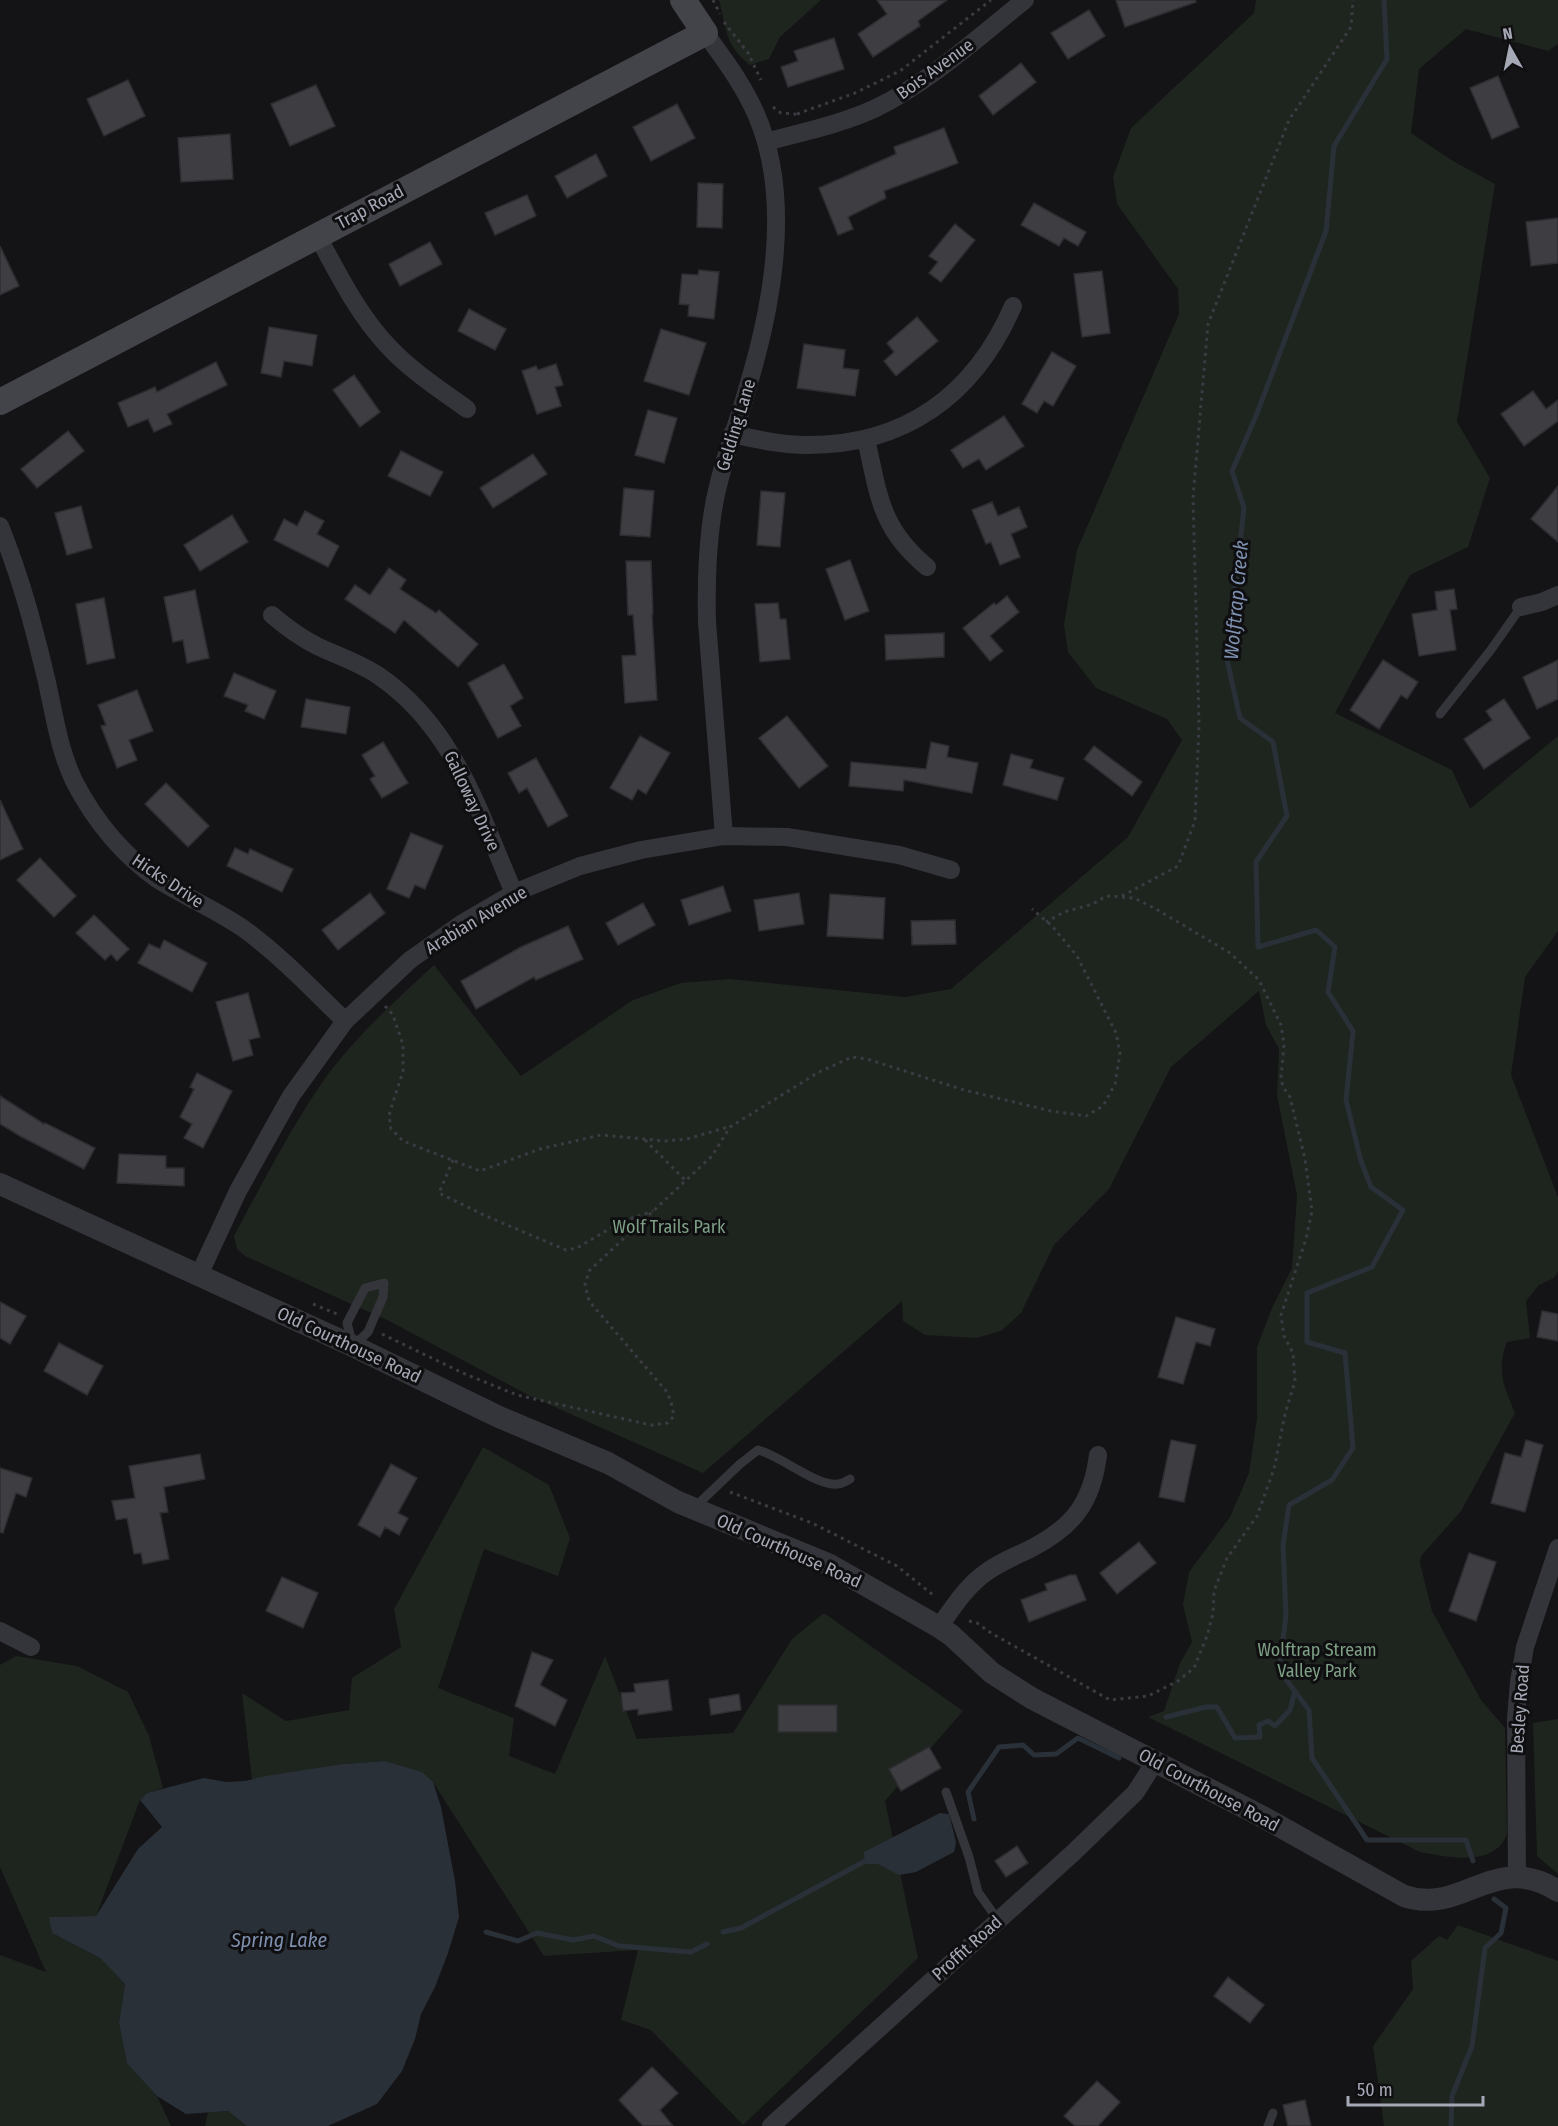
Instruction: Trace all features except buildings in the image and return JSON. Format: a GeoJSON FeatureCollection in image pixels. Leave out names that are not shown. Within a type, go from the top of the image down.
{"type":"FeatureCollection","features":[{"type":"Feature","properties":{"kind":"main road"},"geometry":{"type":"LineString","coordinates":[[683,0],[705,33]]}},
{"type":"Feature","properties":{"kind":"main road","name":"Trap Road"},"geometry":{"type":"LineString","coordinates":[[0,402],[705,33]]}},
{"type":"Feature","properties":{"kind":"street","name":"Bois Avenue"},"geometry":{"type":"LineString","coordinates":[[766,142],[873,109],[901,95],[924,80],[1025,0]]}},
{"type":"Feature","properties":{"kind":"street","name":"Gelding Lane"},"geometry":{"type":"LineString","coordinates":[[705,33],[742,85],[756,114],[773,172],[776,208],[774,253],[767,308],[757,355],[717,489],[710,542],[707,590],[724,836]]}},
{"type":"Feature","properties":{"kind":"street"},"geometry":{"type":"LineString","coordinates":[[317,235],[365,317],[387,344],[411,368],[467,409]]}},
{"type":"Feature","properties":{"kind":"street"},"geometry":{"type":"LineString","coordinates":[[732,434],[774,443],[803,446],[838,444],[893,431],[920,418],[958,390],[984,359],[1001,332],[1013,306]]}},
{"type":"Feature","properties":{"kind":"street"},"geometry":{"type":"LineString","coordinates":[[866,439],[885,516],[896,535],[927,567]]}},
{"type":"Feature","properties":{"kind":"street","name":"Hicks Drive"},"geometry":{"type":"LineString","coordinates":[[0,526],[29,605],[63,752],[74,781],[92,813],[112,839],[132,859],[158,879],[241,927],[270,949],[345,1021]]}},
{"type":"Feature","properties":{"kind":"street"},"geometry":{"type":"LineString","coordinates":[[1521,607],[1542,602],[1558,594]]}},
{"type":"Feature","properties":{"kind":"street","name":"Galloway Drive"},"geometry":{"type":"LineString","coordinates":[[272,615],[292,632],[377,675],[401,693],[424,715],[461,772],[514,893]]}},
{"type":"Feature","properties":{"kind":"street","name":"Arabian Avenue"},"geometry":{"type":"LineString","coordinates":[[200,1275],[238,1191],[291,1096],[345,1021],[410,960],[461,924],[514,893],[580,866],[641,850],[724,836],[798,839],[899,855],[951,870]]}},
{"type":"Feature","properties":{"kind":"street","name":"Old Courthouse Road"},"geometry":{"type":"LineString","coordinates":[[0,1184],[353,1346],[499,1417],[608,1463],[678,1502],[830,1566],[939,1627],[951,1635],[992,1673],[1033,1699],[1263,1817],[1384,1886],[1411,1898],[1429,1900],[1445,1898],[1500,1877],[1517,1876],[1544,1882],[1558,1891]]}},
{"type":"Feature","properties":{"kind":"street"},"geometry":{"type":"LineString","coordinates":[[939,1627],[960,1596],[980,1577],[1035,1546],[1060,1529],[1079,1512],[1090,1493],[1098,1455]]}},
{"type":"Feature","properties":{"kind":"street","name":"Besley Road"},"geometry":{"type":"LineString","coordinates":[[1517,1876],[1516,1718],[1519,1683],[1526,1647],[1558,1548]]}},
{"type":"Feature","properties":{"kind":"street"},"geometry":{"type":"LineString","coordinates":[[0,1631],[31,1647]]}},
{"type":"Feature","properties":{"kind":"street","name":"Proffit Road"},"geometry":{"type":"LineString","coordinates":[[771,2126],[1073,1853],[1135,1793],[1155,1762]]}},
{"type":"Feature","properties":{"kind":"lane"},"geometry":{"type":"LineString","coordinates":[[1440,714],[1490,651],[1521,607]]}},
{"type":"Feature","properties":{"kind":"lane"},"geometry":{"type":"LineString","coordinates":[[384,1283],[383,1297],[370,1329],[353,1346],[347,1323],[365,1288],[384,1283]]}},
{"type":"Feature","properties":{"kind":"lane"},"geometry":{"type":"LineString","coordinates":[[694,1508],[758,1450],[770,1453],[823,1482],[837,1485],[850,1479]]}},
{"type":"Feature","properties":{"kind":"lane"},"geometry":{"type":"LineString","coordinates":[[946,1792],[969,1857],[978,1892],[998,1920]]}},
{"type":"Feature","properties":{"kind":"lane"},"geometry":{"type":"LineString","coordinates":[[1268,2126],[1273,2114]]}},
{"type":"Feature","properties":{"kind":"path"},"geometry":{"type":"LineString","coordinates":[[713,0],[723,21],[748,53],[761,81]]}},
{"type":"Feature","properties":{"kind":"path"},"geometry":{"type":"LineString","coordinates":[[770,105],[781,113],[795,114],[855,93],[900,71],[991,0]]}},
{"type":"Feature","properties":{"kind":"path"},"geometry":{"type":"LineString","coordinates":[[1121,897],[1178,867],[1195,821],[1199,725],[1193,497],[1208,324],[1288,120],[1351,27],[1353,0]]}},
{"type":"Feature","properties":{"kind":"path"},"geometry":{"type":"LineString","coordinates":[[795,114],[799,133]]}},
{"type":"Feature","properties":{"kind":"path"},"geometry":{"type":"LineString","coordinates":[[969,1621],[977,1623],[1001,1639],[1110,1700],[1148,1696],[1178,1680],[1194,1668],[1207,1636],[1213,1614],[1214,1591],[1227,1558],[1257,1516],[1274,1469],[1285,1414],[1295,1381],[1293,1353],[1284,1336],[1281,1315],[1306,1239],[1312,1211],[1305,1159],[1290,1097],[1283,1087],[1281,1078],[1284,1045],[1281,1025],[1259,980],[1230,953],[1134,898],[1106,896],[1093,903],[1064,912],[1046,922]]}},
{"type":"Feature","properties":{"kind":"path"},"geometry":{"type":"LineString","coordinates":[[373,993],[393,1015],[403,1045],[403,1071],[389,1115],[391,1129],[403,1141],[480,1171],[540,1149],[601,1135],[644,1140],[687,1138],[730,1127],[819,1072],[852,1057],[867,1059],[964,1090],[1051,1111],[1086,1116],[1103,1106],[1114,1084],[1120,1053],[1116,1033],[1077,956],[1032,909]]}},
{"type":"Feature","properties":{"kind":"path"},"geometry":{"type":"LineString","coordinates":[[370,1329],[465,1374],[517,1395],[651,1425],[668,1423],[674,1416],[667,1392],[589,1301],[585,1285],[589,1271],[711,1156],[730,1127]]}},
{"type":"Feature","properties":{"kind":"path"},"geometry":{"type":"LineString","coordinates":[[644,1140],[686,1181]]}},
{"type":"Feature","properties":{"kind":"path"},"geometry":{"type":"LineString","coordinates":[[453,1161],[439,1193],[566,1250],[577,1248],[621,1222],[656,1210]]}},
{"type":"Feature","properties":{"kind":"path"},"geometry":{"type":"LineString","coordinates":[[308,1301],[349,1319]]}},
{"type":"Feature","properties":{"kind":"path"},"geometry":{"type":"LineString","coordinates":[[716,1487],[812,1523],[897,1566],[933,1595]]}},
{"type":"Feature","properties":{"kind":"green space"},"geometry":{"type":"Polygon","coordinates":[[[719,0],[821,0],[780,37],[769,59],[750,65],[731,43],[719,0]]]}},
{"type":"Feature","properties":{"kind":"green space"},"geometry":{"type":"Polygon","coordinates":[[[1256,0],[1558,0],[1558,44],[1548,51],[1466,29],[1419,69],[1411,133],[1453,161],[1495,184],[1457,422],[1490,478],[1468,547],[1410,575],[1335,713],[1452,770],[1470,809],[1558,736],[1558,931],[1525,977],[1511,1075],[1558,1197],[1558,1272],[1554,1278],[1539,1285],[1526,1301],[1530,1338],[1507,1342],[1502,1370],[1515,1413],[1461,1511],[1421,1556],[1420,1563],[1432,1611],[1481,1700],[1505,1728],[1507,1833],[1501,1844],[1493,1851],[1470,1858],[1420,1852],[1148,1717],[1164,1711],[1180,1663],[1192,1642],[1183,1605],[1189,1572],[1230,1517],[1249,1473],[1257,1418],[1257,1347],[1272,1308],[1292,1268],[1297,1195],[1277,1095],[1279,1049],[1266,1025],[1259,991],[1171,1067],[1109,1189],[1054,1245],[1021,1313],[1001,1331],[976,1338],[925,1335],[903,1321],[902,1301],[703,1473],[530,1396],[389,1321],[245,1256],[237,1249],[234,1236],[289,1135],[326,1077],[364,1032],[434,965],[521,1076],[633,1000],[681,983],[730,979],[905,997],[951,989],[1128,837],[1182,740],[1167,719],[1096,688],[1068,652],[1064,624],[1077,550],[1179,314],[1178,289],[1117,204],[1113,177],[1131,128],[1254,13],[1256,0]]]}},
{"type":"Feature","properties":{"kind":"green space"},"geometry":{"type":"Polygon","coordinates":[[[483,1447],[549,1485],[570,1538],[558,1576],[484,1549],[438,1688],[514,1718],[509,1756],[555,1774],[605,1656],[637,1739],[733,1733],[792,1639],[824,1613],[963,1711],[885,1801],[918,1958],[743,2125],[651,2030],[621,2020],[638,1950],[544,1956],[433,1782],[421,1772],[385,1761],[343,1764],[252,1780],[242,1693],[286,1721],[349,1710],[352,1678],[401,1647],[394,1609],[483,1447]]]}},
{"type":"Feature","properties":{"kind":"green space"},"geometry":{"type":"Polygon","coordinates":[[[16,1656],[77,1666],[128,1692],[149,1736],[163,1788],[147,1793],[140,1800],[96,1916],[50,1917],[52,1933],[100,1958],[125,1984],[119,2023],[127,2062],[157,2096],[171,2126],[0,2126],[0,1955],[46,1972],[0,1867],[0,1665],[16,1656]]]}},
{"type":"Feature","properties":{"kind":"green space"},"geometry":{"type":"Polygon","coordinates":[[[1558,1719],[1558,1874],[1537,1856],[1533,1723],[1558,1719]]]}},
{"type":"Feature","properties":{"kind":"green space"},"geometry":{"type":"Polygon","coordinates":[[[1458,1925],[1558,1961],[1558,2126],[1384,2126],[1373,2046],[1413,1989],[1411,1961],[1439,1936],[1447,1940],[1458,1925]]]}},
{"type":"Feature","properties":{"kind":"green space"},"geometry":{"type":"Polygon","coordinates":[[[228,2111],[247,2126],[205,2126],[208,2112],[228,2111]]]}},
{"type":"Feature","properties":{"kind":"water","name":"Spring Lake"},"geometry":{"type":"Polygon","coordinates":[[[385,1761],[422,1772],[433,1782],[441,1807],[455,1881],[459,1917],[448,1953],[435,1987],[421,2014],[415,2039],[402,2071],[377,2104],[328,2126],[247,2126],[228,2111],[186,2114],[157,2096],[127,2063],[119,2023],[125,1984],[100,1958],[52,1933],[49,1917],[96,1916],[138,1849],[162,1827],[140,1800],[147,1793],[204,1778],[226,1782],[245,1781],[343,1764],[385,1761]]]}},
{"type":"Feature","properties":{"kind":"water"},"geometry":{"type":"Polygon","coordinates":[[[940,1813],[949,1814],[956,1842],[954,1852],[916,1872],[899,1875],[878,1864],[865,1864],[864,1852],[940,1813]]]}},
{"type":"Feature","properties":{"kind":"waterway","name":"Wolftrap Creek"},"geometry":{"type":"LineString","coordinates":[[1384,0],[1387,59],[1334,146],[1326,231],[1256,416],[1232,471],[1244,508],[1227,660],[1240,718],[1273,742],[1287,816],[1256,862],[1258,947],[1316,930],[1335,947],[1328,992],[1353,1031],[1346,1100],[1361,1161],[1371,1187],[1403,1210],[1372,1267],[1307,1293],[1307,1342],[1345,1353],[1353,1448],[1332,1480],[1289,1505],[1283,1545],[1286,1616],[1279,1670],[1309,1710],[1312,1758],[1367,1840],[1466,1840],[1473,1861]]}},
{"type":"Feature","properties":{"kind":"waterway"},"geometry":{"type":"LineString","coordinates":[[1166,1717],[1206,1707],[1217,1707],[1235,1738],[1260,1737],[1259,1725],[1268,1721],[1275,1726],[1290,1710],[1295,1691]]}},
{"type":"Feature","properties":{"kind":"waterway"},"geometry":{"type":"LineString","coordinates":[[974,1819],[968,1792],[999,1747],[1023,1745],[1034,1755],[1056,1754],[1078,1738],[1119,1758]]}},
{"type":"Feature","properties":{"kind":"waterway"},"geometry":{"type":"LineString","coordinates":[[723,1932],[741,1928],[869,1859]]}},
{"type":"Feature","properties":{"kind":"waterway","name":"Wolftrap Creek"},"geometry":{"type":"LineString","coordinates":[[1451,2126],[1452,2096],[1472,2046],[1485,1948],[1501,1933],[1506,1908],[1494,1899]]}},
{"type":"Feature","properties":{"kind":"waterway"},"geometry":{"type":"LineString","coordinates":[[486,1932],[518,1941],[537,1933],[573,1940],[594,1936],[619,1946],[691,1952],[707,1944]]}},
{"type":"Feature","properties":{"kind":"park label","name":"Wolf Trails Park"},"geometry":{"type":"Point","coordinates":[669,1227]}},
{"type":"Feature","properties":{"kind":"park label","name":"Wolftrap Stream Valley Park"},"geometry":{"type":"Point","coordinates":[1317,1660]}}]}
